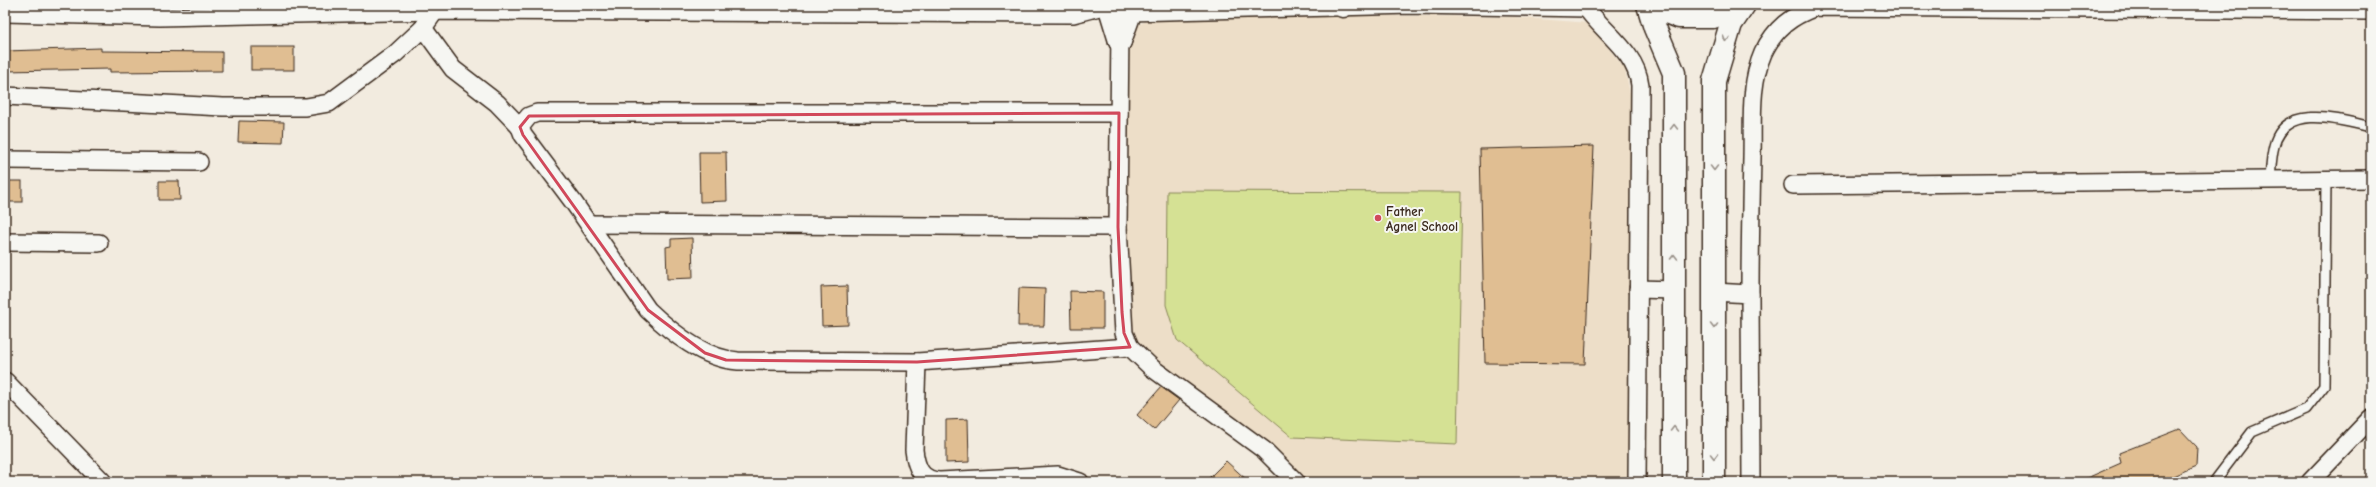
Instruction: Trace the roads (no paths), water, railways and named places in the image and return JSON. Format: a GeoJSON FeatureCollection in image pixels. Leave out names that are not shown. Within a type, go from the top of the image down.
{"type":"FeatureCollection","features":[{"type":"Feature","properties":{"kind":"street"},"geometry":{"type":"LineString","coordinates":[[5,13],[160,17],[435,11],[1073,14],[1108,5],[1120,41]]}},
{"type":"Feature","properties":{"kind":"street"},"geometry":{"type":"LineString","coordinates":[[1648,5],[1679,17],[1713,17],[1743,5]]}},
{"type":"Feature","properties":{"kind":"street"},"geometry":{"type":"LineString","coordinates":[[1648,5],[1655,28],[1674,72],[1674,482]]}},
{"type":"Feature","properties":{"kind":"street"},"geometry":{"type":"LineString","coordinates":[[1714,482],[1714,81],[1731,24],[1743,5]]}},
{"type":"Feature","properties":{"kind":"street"},"geometry":{"type":"LineString","coordinates":[[1296,482],[1264,450],[1152,368],[1130,347],[1124,333],[1118,227],[1119,113],[1120,41],[1127,7],[1585,7],[1631,59],[1638,72],[1637,482]]}},
{"type":"Feature","properties":{"kind":"street"},"geometry":{"type":"LineString","coordinates":[[1751,482],[1750,294],[1753,91],[1763,54],[1770,41],[1779,29],[1796,14],[1816,7],[2371,11]]}},
{"type":"Feature","properties":{"kind":"street"},"geometry":{"type":"LineString","coordinates":[[5,96],[223,107],[314,106],[329,104],[387,61],[423,28],[435,11]]}},
{"type":"Feature","properties":{"kind":"street"},"geometry":{"type":"LineString","coordinates":[[423,28],[453,68],[497,103],[520,127],[523,135],[589,224],[648,310],[662,324],[705,353],[716,358],[738,361],[917,362],[1130,347]]}},
{"type":"Feature","properties":{"kind":"street"},"geometry":{"type":"LineString","coordinates":[[520,127],[529,116],[537,114],[1119,113]]}},
{"type":"Feature","properties":{"kind":"street"},"geometry":{"type":"LineString","coordinates":[[5,160],[199,162]]}},
{"type":"Feature","properties":{"kind":"street"},"geometry":{"type":"LineString","coordinates":[[1793,185],[2371,179]]}},
{"type":"Feature","properties":{"kind":"street"},"geometry":{"type":"LineString","coordinates":[[589,224],[1118,227]]}},
{"type":"Feature","properties":{"kind":"street"},"geometry":{"type":"LineString","coordinates":[[5,242],[99,243]]}},
{"type":"Feature","properties":{"kind":"street"},"geometry":{"type":"LineString","coordinates":[[1638,289],[1674,290]]}},
{"type":"Feature","properties":{"kind":"street"},"geometry":{"type":"LineString","coordinates":[[1714,292],[1750,294]]}},
{"type":"Feature","properties":{"kind":"street"},"geometry":{"type":"LineString","coordinates":[[917,362],[914,450],[916,463],[922,476],[930,481],[940,481],[1058,475],[1080,482]]}},
{"type":"Feature","properties":{"kind":"street"},"geometry":{"type":"LineString","coordinates":[[5,381],[103,482]]}},
{"type":"Feature","properties":{"kind":"street"},"geometry":{"type":"LineString","coordinates":[[2310,482],[2371,418]]}},
{"type":"Feature","properties":{"kind":"lane"},"geometry":{"type":"LineString","coordinates":[[2270,180],[2274,145],[2281,132],[2304,117],[2330,117],[2371,128]]}},
{"type":"Feature","properties":{"kind":"lane"},"geometry":{"type":"LineString","coordinates":[[2214,482],[2252,432],[2306,408],[2324,386],[2326,179]]}},
{"type":"Feature","properties":{"kind":"place","name":"Father Agnel School"},"geometry":{"type":"Point","coordinates":[1378,218]}}]}
